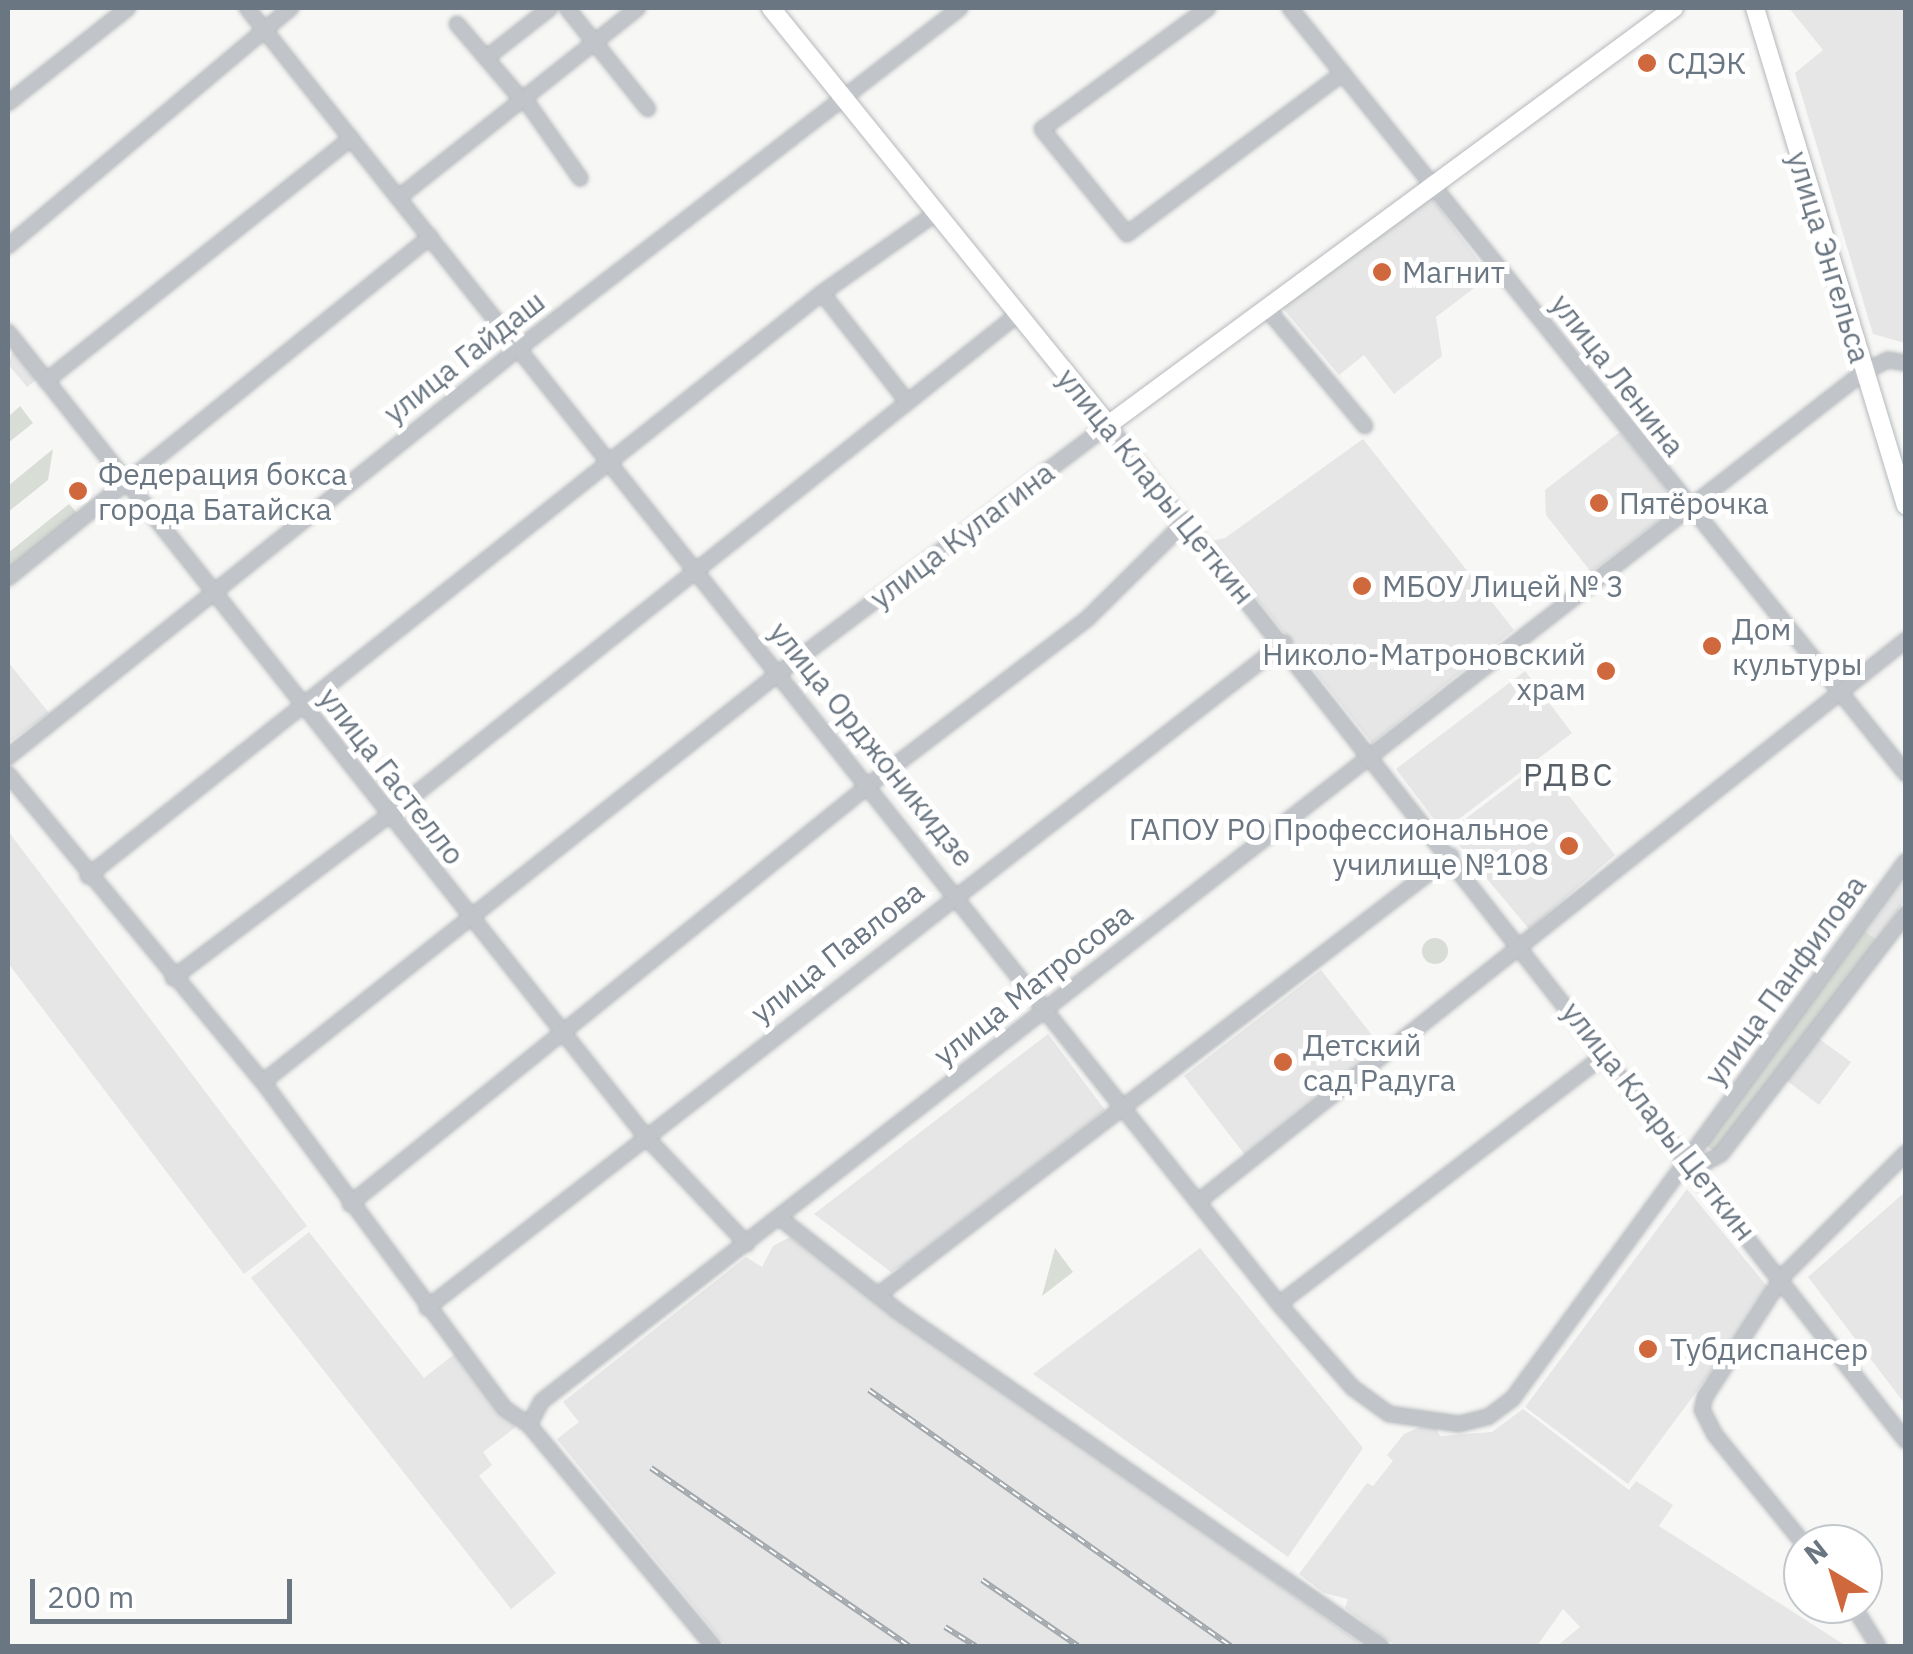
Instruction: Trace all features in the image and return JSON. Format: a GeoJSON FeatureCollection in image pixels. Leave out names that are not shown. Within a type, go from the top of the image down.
{"type":"FeatureCollection","features":[{"type":"Feature","properties":{"kind":"main road","name":"улица Клары Цеткин"},"geometry":{"type":"LineString","coordinates":[[771,8],[1108,425]]}},
{"type":"Feature","properties":{"kind":"main road","name":"улица Кулагина"},"geometry":{"type":"LineString","coordinates":[[1108,425],[1674,8]]}},
{"type":"Feature","properties":{"kind":"main road","name":"улица Энгельса"},"geometry":{"type":"LineString","coordinates":[[1755,8],[1906,506]]}},
{"type":"Feature","properties":{"kind":"street"},"geometry":{"type":"LineString","coordinates":[[8,104],[128,8]]}},
{"type":"Feature","properties":{"kind":"street","name":"улица Орджоникидзе"},"geometry":{"type":"LineString","coordinates":[[248,8],[956,893],[1279,1304],[1353,1388],[1389,1414],[1459,1424],[1501,1408]]}},
{"type":"Feature","properties":{"kind":"street"},"geometry":{"type":"LineString","coordinates":[[8,246],[291,8]]}},
{"type":"Feature","properties":{"kind":"street"},"geometry":{"type":"LineString","coordinates":[[486,58],[550,8]]}},
{"type":"Feature","properties":{"kind":"street"},"geometry":{"type":"LineString","coordinates":[[567,8],[648,108]]}},
{"type":"Feature","properties":{"kind":"street"},"geometry":{"type":"LineString","coordinates":[[398,198],[638,8]]}},
{"type":"Feature","properties":{"kind":"street","name":"улица Гайдаш"},"geometry":{"type":"LineString","coordinates":[[8,758],[518,349],[960,8]]}},
{"type":"Feature","properties":{"kind":"street"},"geometry":{"type":"LineString","coordinates":[[1208,8],[1042,129],[1128,234],[1343,73]]}},
{"type":"Feature","properties":{"kind":"street","name":"улица Ленина"},"geometry":{"type":"LineString","coordinates":[[1298,10],[1343,73],[1836,695],[1906,774]]}},
{"type":"Feature","properties":{"kind":"street"},"geometry":{"type":"LineString","coordinates":[[458,24],[523,98],[580,178]]}},
{"type":"Feature","properties":{"kind":"street"},"geometry":{"type":"LineString","coordinates":[[46,381],[351,138]]}},
{"type":"Feature","properties":{"kind":"street"},"geometry":{"type":"LineString","coordinates":[[88,876],[304,710],[822,293],[935,214]]}},
{"type":"Feature","properties":{"kind":"street"},"geometry":{"type":"LineString","coordinates":[[8,578],[129,486],[430,238]]}},
{"type":"Feature","properties":{"kind":"street"},"geometry":{"type":"LineString","coordinates":[[822,293],[906,400]]}},
{"type":"Feature","properties":{"kind":"street"},"geometry":{"type":"LineString","coordinates":[[1268,310],[1365,426]]}},
{"type":"Feature","properties":{"kind":"street"},"geometry":{"type":"LineString","coordinates":[[173,978],[388,816],[695,567],[1017,315]]}},
{"type":"Feature","properties":{"kind":"street","name":"улица Гастелло"},"geometry":{"type":"LineString","coordinates":[[8,332],[646,1137],[747,1244]]}},
{"type":"Feature","properties":{"kind":"street"},"geometry":{"type":"LineString","coordinates":[[1864,372],[1888,360],[1906,363]]}},
{"type":"Feature","properties":{"kind":"street","name":"улица Матросова"},"geometry":{"type":"LineString","coordinates":[[529,1424],[542,1401],[1864,372]]}},
{"type":"Feature","properties":{"kind":"street","name":"улица Клары Цеткин"},"geometry":{"type":"LineString","coordinates":[[1108,425],[1783,1276],[1834,1353],[1906,1440]]}},
{"type":"Feature","properties":{"kind":"street","name":"улица Кулагина"},"geometry":{"type":"LineString","coordinates":[[263,1082],[779,673],[1108,425]]}},
{"type":"Feature","properties":{"kind":"street"},"geometry":{"type":"LineString","coordinates":[[350,1204],[869,785],[1088,618],[1186,521]]}},
{"type":"Feature","properties":{"kind":"street"},"geometry":{"type":"LineString","coordinates":[[1199,1201],[1906,640]]}},
{"type":"Feature","properties":{"kind":"street","name":"улица Павлова"},"geometry":{"type":"LineString","coordinates":[[427,1308],[956,893],[1284,643]]}},
{"type":"Feature","properties":{"kind":"street"},"geometry":{"type":"LineString","coordinates":[[8,774],[88,876],[263,1082],[504,1408],[529,1424],[713,1646]]}},
{"type":"Feature","properties":{"kind":"street"},"geometry":{"type":"LineString","coordinates":[[882,1292],[1451,856]]}},
{"type":"Feature","properties":{"kind":"street","name":"улица Панфилова"},"geometry":{"type":"LineString","coordinates":[[1501,1408],[1675,1181],[1693,1163],[1906,861]]}},
{"type":"Feature","properties":{"kind":"street","name":"улица Панфилова"},"geometry":{"type":"LineString","coordinates":[[1693,1163],[1722,1154],[1906,914]]}},
{"type":"Feature","properties":{"kind":"street"},"geometry":{"type":"LineString","coordinates":[[1279,1304],[1606,1054]]}},
{"type":"Feature","properties":{"kind":"street"},"geometry":{"type":"LineString","coordinates":[[1788,1524],[1715,1435],[1702,1410],[1713,1382],[1783,1276],[1906,1154]]}},
{"type":"Feature","properties":{"kind":"street"},"geometry":{"type":"LineString","coordinates":[[780,1218],[882,1292],[900,1312],[1381,1646]]}},
{"type":"Feature","properties":{"kind":"street"},"geometry":{"type":"LineString","coordinates":[[1864,1624],[1878,1646]]}},
{"type":"Feature","properties":{"kind":"shaded area"},"geometry":{"type":"Polygon","coordinates":[[[1789,8],[1905,8],[1905,343],[1873,334],[1795,73],[1823,50],[1789,8]]]}},
{"type":"Feature","properties":{"kind":"shaded area"},"geometry":{"type":"Polygon","coordinates":[[[1428,193],[1490,276],[1436,317],[1442,356],[1394,394],[1364,355],[1339,375],[1282,307],[1428,193]]]}},
{"type":"Feature","properties":{"kind":"shaded area"},"geometry":{"type":"Polygon","coordinates":[[[15,346],[40,377],[27,387],[8,364],[15,346]]]}},
{"type":"Feature","properties":{"kind":"shaded area"},"geometry":{"type":"Polygon","coordinates":[[[20,406],[33,423],[8,443],[8,417],[20,406]]]}},
{"type":"Feature","properties":{"kind":"shaded area"},"geometry":{"type":"Polygon","coordinates":[[[1620,432],[1679,505],[1591,572],[1546,515],[1545,490],[1620,432]]]}},
{"type":"Feature","properties":{"kind":"shaded area","name":"МБОУ Лицей № 3"},"geometry":{"type":"Polygon","coordinates":[[[1363,439],[1514,630],[1372,743],[1211,541],[1225,538],[1363,439]]]}},
{"type":"Feature","properties":{"kind":"shaded area"},"geometry":{"type":"Polygon","coordinates":[[[53,449],[48,480],[8,512],[8,486],[53,449]]]}},
{"type":"Feature","properties":{"kind":"shaded area"},"geometry":{"type":"Polygon","coordinates":[[[69,504],[78,514],[8,569],[8,553],[69,504]]]}},
{"type":"Feature","properties":{"kind":"shaded area"},"geometry":{"type":"Polygon","coordinates":[[[8,662],[49,713],[8,743],[8,662]]]}},
{"type":"Feature","properties":{"kind":"shaded area"},"geometry":{"type":"Polygon","coordinates":[[[1525,671],[1572,733],[1443,831],[1396,769],[1525,671]]]}},
{"type":"Feature","properties":{"kind":"shaded area"},"geometry":{"type":"Polygon","coordinates":[[[1542,761],[1615,855],[1529,929],[1448,832],[1542,761]]]}},
{"type":"Feature","properties":{"kind":"shaded area"},"geometry":{"type":"Polygon","coordinates":[[[8,831],[307,1226],[244,1274],[8,963],[8,831]]]}},
{"type":"Feature","properties":{"kind":"shaded area"},"geometry":{"type":"Polygon","coordinates":[[[1905,869],[1905,900],[1877,940],[1863,930],[1905,869]]]}},
{"type":"Feature","properties":{"kind":"shaded area"},"geometry":{"type":"Polygon","coordinates":[[[1863,930],[1877,940],[1717,1153],[1704,1144],[1863,930]]]}},
{"type":"Feature","properties":{"kind":"shaded area"},"geometry":{"type":"Polygon","coordinates":[[[1435,938],[1444,942],[1448,951],[1444,960],[1435,964],[1426,960],[1422,951],[1426,942],[1435,938]]]}},
{"type":"Feature","properties":{"kind":"shaded area","name":"Детский сад Радуга"},"geometry":{"type":"Polygon","coordinates":[[[1321,970],[1382,1048],[1245,1155],[1184,1076],[1321,970]]]}},
{"type":"Feature","properties":{"kind":"shaded area"},"geometry":{"type":"Polygon","coordinates":[[[1048,1034],[1105,1110],[907,1263],[891,1272],[814,1214],[1048,1034]]]}},
{"type":"Feature","properties":{"kind":"shaded area"},"geometry":{"type":"Polygon","coordinates":[[[1818,1038],[1851,1062],[1819,1105],[1786,1080],[1818,1038]]]}},
{"type":"Feature","properties":{"kind":"shaded area","name":"Тубдиспансер"},"geometry":{"type":"Polygon","coordinates":[[[1687,1189],[1771,1291],[1628,1484],[1525,1407],[1687,1189]]]}},
{"type":"Feature","properties":{"kind":"shaded area"},"geometry":{"type":"Polygon","coordinates":[[[1905,1192],[1905,1404],[1808,1277],[1905,1192]]]}},
{"type":"Feature","properties":{"kind":"shaded area"},"geometry":{"type":"Polygon","coordinates":[[[309,1232],[424,1378],[457,1352],[516,1427],[483,1452],[492,1465],[479,1476],[556,1573],[511,1609],[251,1278],[309,1232]]]}},
{"type":"Feature","properties":{"kind":"shaded area"},"geometry":{"type":"Polygon","coordinates":[[[790,1237],[1364,1646],[726,1646],[557,1439],[579,1422],[563,1402],[746,1257],[762,1267],[773,1246],[790,1237]]]}},
{"type":"Feature","properties":{"kind":"shaded area"},"geometry":{"type":"Polygon","coordinates":[[[1055,1248],[1073,1272],[1042,1296],[1055,1248]]]}},
{"type":"Feature","properties":{"kind":"shaded area"},"geometry":{"type":"Polygon","coordinates":[[[1200,1248],[1363,1448],[1288,1557],[1033,1374],[1200,1248]]]}},
{"type":"Feature","properties":{"kind":"shaded area"},"geometry":{"type":"Polygon","coordinates":[[[1523,1409],[1629,1490],[1636,1481],[1673,1505],[1659,1526],[1783,1606],[1783,1624],[1812,1624],[1846,1646],[1557,1646],[1580,1627],[1563,1609],[1537,1646],[1396,1646],[1345,1608],[1348,1599],[1324,1593],[1299,1574],[1367,1483],[1373,1486],[1393,1461],[1387,1455],[1404,1434],[1420,1427],[1436,1428],[1440,1436],[1492,1432],[1523,1409]]]}},
{"type":"Feature","properties":{"kind":"railway"},"geometry":{"type":"LineString","coordinates":[[869,1390],[1231,1646]]}},
{"type":"Feature","properties":{"kind":"railway"},"geometry":{"type":"LineString","coordinates":[[651,1468],[909,1646]]}},
{"type":"Feature","properties":{"kind":"railway"},"geometry":{"type":"LineString","coordinates":[[982,1580],[1078,1646]]}},
{"type":"Feature","properties":{"kind":"railway"},"geometry":{"type":"LineString","coordinates":[[945,1627],[975,1646]]}},
{"type":"Feature","properties":{"kind":"place","name":"СДЭК"},"geometry":{"type":"Point","coordinates":[1647,63]}},
{"type":"Feature","properties":{"kind":"place","name":"Магнит"},"geometry":{"type":"Point","coordinates":[1382,272]}},
{"type":"Feature","properties":{"kind":"place","name":"Федерация бокса города Батайска"},"geometry":{"type":"Point","coordinates":[78,491]}},
{"type":"Feature","properties":{"kind":"place","name":"Пятёрочка"},"geometry":{"type":"Point","coordinates":[1599,503]}},
{"type":"Feature","properties":{"kind":"place","name":"МБОУ Лицей № 3"},"geometry":{"type":"Point","coordinates":[1362,586]}},
{"type":"Feature","properties":{"kind":"place","name":"Дом культуры"},"geometry":{"type":"Point","coordinates":[1712,646]}},
{"type":"Feature","properties":{"kind":"place","name":"Николо-Матроновский храм"},"geometry":{"type":"Point","coordinates":[1606,671]}},
{"type":"Feature","properties":{"kind":"place","name":"ГАПОУ РО Профессиональное училище №108"},"geometry":{"type":"Point","coordinates":[1569,846]}},
{"type":"Feature","properties":{"kind":"place","name":"Детский сад Радуга"},"geometry":{"type":"Point","coordinates":[1283,1062]}},
{"type":"Feature","properties":{"kind":"place","name":"Тубдиспансер"},"geometry":{"type":"Point","coordinates":[1648,1349]}},
{"type":"Feature","properties":{"kind":"district","name":"РДВС"},"geometry":{"type":"Point","coordinates":[1569,774]}}]}
